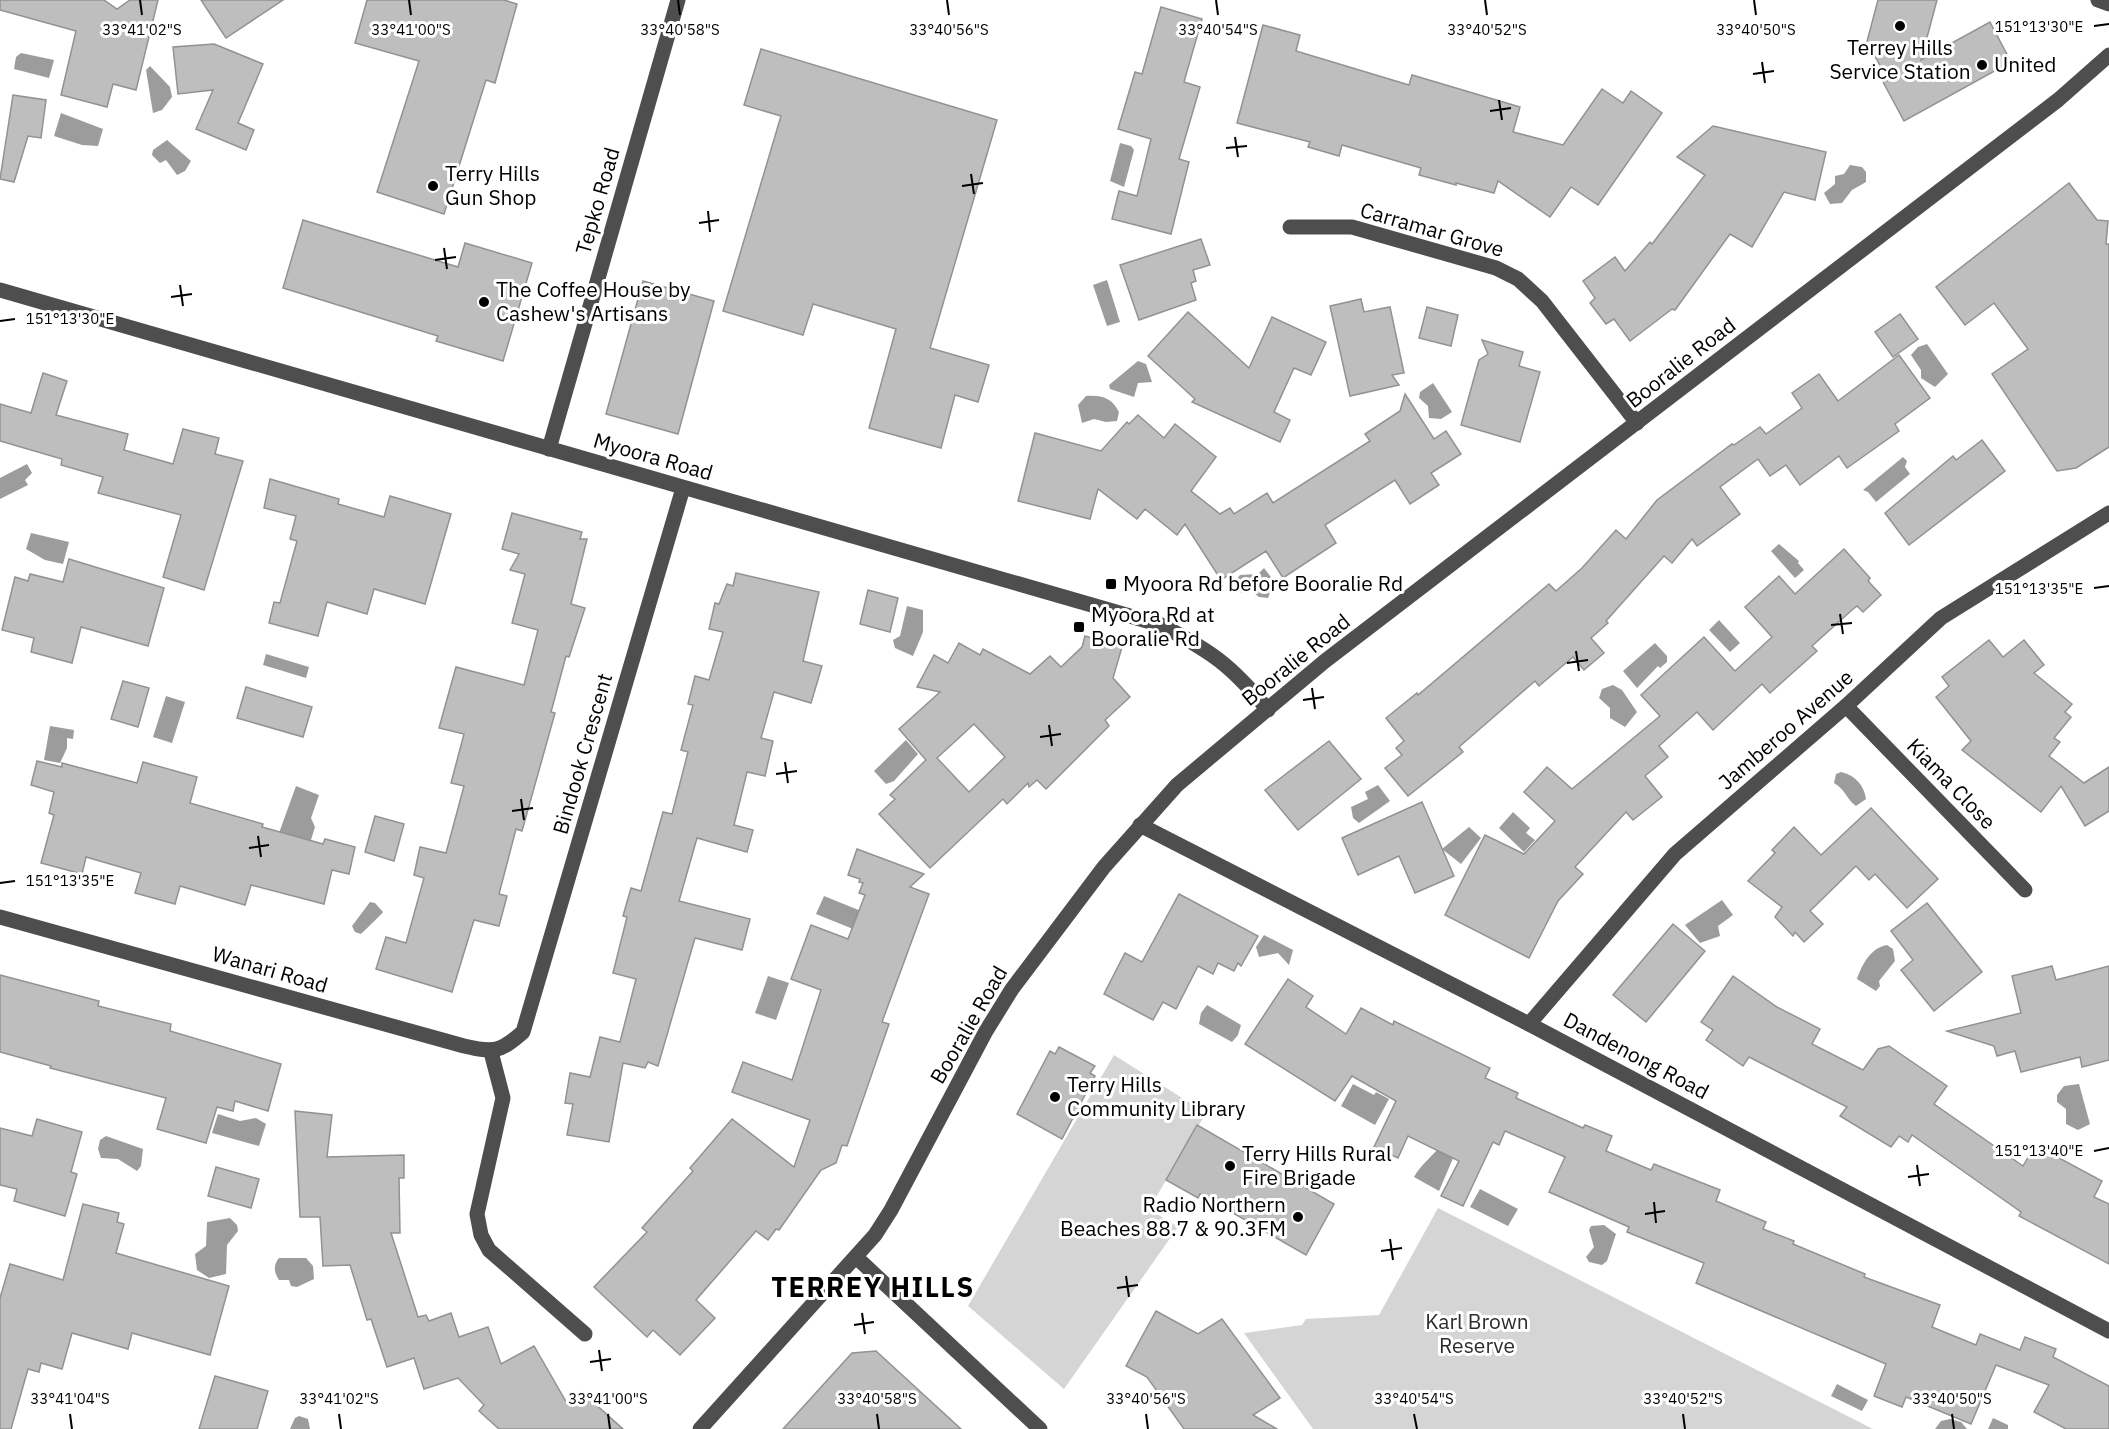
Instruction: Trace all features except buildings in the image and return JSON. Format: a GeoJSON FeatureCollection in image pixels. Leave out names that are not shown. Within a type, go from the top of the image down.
{"type":"FeatureCollection","features":[{"type":"Feature","properties":{"kind":"street","name":"Tepko Road"},"geometry":{"type":"LineString","coordinates":[[549,449],[678,0]]}},
{"type":"Feature","properties":{"kind":"street"},"geometry":{"type":"LineString","coordinates":[[2098,0],[2109,4]]}},
{"type":"Feature","properties":{"kind":"street","name":"Booralie Road"},"geometry":{"type":"LineString","coordinates":[[700,1429],[856,1257],[891,1210],[986,1031],[1012,989],[1055,930],[1140,825],[1177,785],[1325,661],[2058,100],[2109,55]]}},
{"type":"Feature","properties":{"kind":"street","name":"Carramar Grove"},"geometry":{"type":"LineString","coordinates":[[1290,227],[1352,227],[1496,268],[1518,279],[1542,301],[1637,423]]}},
{"type":"Feature","properties":{"kind":"street","name":"Myoora Road"},"geometry":{"type":"LineString","coordinates":[[0,290],[1161,626],[1198,644],[1230,666],[1268,710]]}},
{"type":"Feature","properties":{"kind":"street","name":"Bindook Crescent"},"geometry":{"type":"LineString","coordinates":[[491,1052],[506,1047],[523,1032],[683,488]]}},
{"type":"Feature","properties":{"kind":"street","name":"Jamberoo Avenue"},"geometry":{"type":"LineString","coordinates":[[1529,1024],[1675,854],[1846,706],[1941,618],[2109,513]]}},
{"type":"Feature","properties":{"kind":"street","name":"Kiama Close"},"geometry":{"type":"LineString","coordinates":[[1846,706],[2025,890]]}},
{"type":"Feature","properties":{"kind":"street","name":"Dandenong Road"},"geometry":{"type":"LineString","coordinates":[[1140,825],[1529,1024],[2109,1331]]}},
{"type":"Feature","properties":{"kind":"street","name":"Wanari Road"},"geometry":{"type":"LineString","coordinates":[[0,917],[491,1052]]}},
{"type":"Feature","properties":{"kind":"street"},"geometry":{"type":"LineString","coordinates":[[491,1052],[503,1098],[477,1214],[481,1235],[489,1250],[585,1334]]}},
{"type":"Feature","properties":{"kind":"street"},"geometry":{"type":"LineString","coordinates":[[856,1257],[1040,1429]]}},
{"type":"Feature","properties":{"kind":"green space"},"geometry":{"type":"Polygon","coordinates":[[[1114,1055],[1206,1113],[1149,1209],[1178,1227],[1064,1389],[968,1306],[1114,1055]]]}},
{"type":"Feature","properties":{"kind":"green space","name":"Karl Brown Reserve"},"geometry":{"type":"Polygon","coordinates":[[[1438,1208],[1873,1429],[1313,1429],[1244,1333],[1302,1325],[1306,1319],[1379,1315],[1438,1208]]]}},
{"type":"Feature","properties":{"kind":"shaded area"},"geometry":{"type":"Polygon","coordinates":[[[21,53],[54,60],[49,78],[14,69],[16,57],[21,53]]]}},
{"type":"Feature","properties":{"kind":"shaded area"},"geometry":{"type":"Polygon","coordinates":[[[150,66],[170,87],[172,97],[162,110],[153,113],[146,70],[150,66]]]}},
{"type":"Feature","properties":{"kind":"shaded area"},"geometry":{"type":"Polygon","coordinates":[[[61,113],[103,129],[98,146],[82,145],[54,136],[61,113]]]}},
{"type":"Feature","properties":{"kind":"shaded area"},"geometry":{"type":"Polygon","coordinates":[[[167,140],[191,161],[185,171],[177,175],[166,160],[160,163],[152,155],[153,150],[167,140]]]}},
{"type":"Feature","properties":{"kind":"shaded area"},"geometry":{"type":"Polygon","coordinates":[[[1120,143],[1131,146],[1134,150],[1124,187],[1110,181],[1120,143]]]}},
{"type":"Feature","properties":{"kind":"shaded area"},"geometry":{"type":"Polygon","coordinates":[[[1850,165],[1862,167],[1866,172],[1866,182],[1852,190],[1842,203],[1830,204],[1824,193],[1835,184],[1835,176],[1844,174],[1850,165]]]}},
{"type":"Feature","properties":{"kind":"shaded area"},"geometry":{"type":"Polygon","coordinates":[[[1107,280],[1120,322],[1107,326],[1093,285],[1107,280]]]}},
{"type":"Feature","properties":{"kind":"shaded area"},"geometry":{"type":"Polygon","coordinates":[[[1927,344],[1948,374],[1935,387],[1921,378],[1921,370],[1911,355],[1918,347],[1927,344]]]}},
{"type":"Feature","properties":{"kind":"shaded area"},"geometry":{"type":"Polygon","coordinates":[[[1138,361],[1146,364],[1152,382],[1138,383],[1134,397],[1110,389],[1109,385],[1138,361]]]}},
{"type":"Feature","properties":{"kind":"shaded area"},"geometry":{"type":"Polygon","coordinates":[[[1433,383],[1452,412],[1441,419],[1429,418],[1428,406],[1419,398],[1420,392],[1433,383]]]}},
{"type":"Feature","properties":{"kind":"shaded area"},"geometry":{"type":"Polygon","coordinates":[[[1086,396],[1102,397],[1110,401],[1119,412],[1117,421],[1106,422],[1094,419],[1082,423],[1078,405],[1086,396]]]}},
{"type":"Feature","properties":{"kind":"shaded area"},"geometry":{"type":"Polygon","coordinates":[[[1903,457],[1907,461],[1905,467],[1910,474],[1876,502],[1868,492],[1863,490],[1903,457]]]}},
{"type":"Feature","properties":{"kind":"shaded area"},"geometry":{"type":"Polygon","coordinates":[[[27,464],[32,473],[25,480],[28,485],[0,499],[0,478],[27,464]]]}},
{"type":"Feature","properties":{"kind":"shaded area"},"geometry":{"type":"Polygon","coordinates":[[[31,533],[69,542],[63,564],[45,560],[26,549],[31,533]]]}},
{"type":"Feature","properties":{"kind":"shaded area"},"geometry":{"type":"Polygon","coordinates":[[[1779,544],[1799,561],[1798,563],[1804,570],[1795,578],[1771,551],[1779,544]]]}},
{"type":"Feature","properties":{"kind":"shaded area"},"geometry":{"type":"Polygon","coordinates":[[[1264,568],[1274,581],[1268,598],[1259,597],[1250,590],[1242,593],[1237,590],[1234,582],[1240,575],[1258,574],[1264,568]]]}},
{"type":"Feature","properties":{"kind":"shaded area"},"geometry":{"type":"Polygon","coordinates":[[[907,606],[923,610],[923,632],[913,656],[895,648],[893,640],[900,636],[907,606]]]}},
{"type":"Feature","properties":{"kind":"shaded area"},"geometry":{"type":"Polygon","coordinates":[[[1719,620],[1740,643],[1730,652],[1709,630],[1719,620]]]}},
{"type":"Feature","properties":{"kind":"shaded area"},"geometry":{"type":"Polygon","coordinates":[[[1655,643],[1667,656],[1667,662],[1660,668],[1658,666],[1637,688],[1623,671],[1655,643]]]}},
{"type":"Feature","properties":{"kind":"shaded area"},"geometry":{"type":"Polygon","coordinates":[[[266,654],[309,667],[306,678],[263,665],[266,654]]]}},
{"type":"Feature","properties":{"kind":"shaded area"},"geometry":{"type":"Polygon","coordinates":[[[1613,685],[1622,690],[1637,712],[1625,727],[1610,718],[1610,708],[1599,698],[1602,689],[1613,685]]]}},
{"type":"Feature","properties":{"kind":"shaded area"},"geometry":{"type":"Polygon","coordinates":[[[166,696],[185,702],[172,743],[153,737],[166,696]]]}},
{"type":"Feature","properties":{"kind":"shaded area"},"geometry":{"type":"Polygon","coordinates":[[[50,726],[74,730],[73,739],[67,738],[67,748],[60,763],[44,760],[50,726]]]}},
{"type":"Feature","properties":{"kind":"shaded area"},"geometry":{"type":"Polygon","coordinates":[[[906,740],[918,754],[894,781],[886,784],[874,771],[906,740]]]}},
{"type":"Feature","properties":{"kind":"shaded area"},"geometry":{"type":"Polygon","coordinates":[[[1841,772],[1855,778],[1863,789],[1866,799],[1856,806],[1834,783],[1836,774],[1841,772]]]}},
{"type":"Feature","properties":{"kind":"shaded area"},"geometry":{"type":"Polygon","coordinates":[[[1378,785],[1390,801],[1359,823],[1353,818],[1351,807],[1368,799],[1365,792],[1378,785]]]}},
{"type":"Feature","properties":{"kind":"shaded area"},"geometry":{"type":"Polygon","coordinates":[[[296,786],[319,795],[311,818],[315,827],[310,843],[279,833],[296,786]]]}},
{"type":"Feature","properties":{"kind":"shaded area"},"geometry":{"type":"Polygon","coordinates":[[[1513,812],[1530,828],[1526,833],[1535,840],[1524,852],[1499,828],[1513,812]]]}},
{"type":"Feature","properties":{"kind":"shaded area"},"geometry":{"type":"Polygon","coordinates":[[[1469,827],[1481,838],[1461,864],[1442,849],[1469,827]]]}},
{"type":"Feature","properties":{"kind":"shaded area"},"geometry":{"type":"Polygon","coordinates":[[[824,896],[861,911],[853,929],[816,914],[824,896]]]}},
{"type":"Feature","properties":{"kind":"shaded area"},"geometry":{"type":"Polygon","coordinates":[[[1722,900],[1733,915],[1718,926],[1720,936],[1700,943],[1685,925],[1722,900]]]}},
{"type":"Feature","properties":{"kind":"shaded area"},"geometry":{"type":"Polygon","coordinates":[[[370,902],[375,903],[383,912],[361,934],[355,932],[352,926],[370,902]]]}},
{"type":"Feature","properties":{"kind":"shaded area"},"geometry":{"type":"Polygon","coordinates":[[[1264,935],[1293,950],[1289,965],[1278,953],[1259,957],[1256,947],[1264,935]]]}},
{"type":"Feature","properties":{"kind":"shaded area"},"geometry":{"type":"Polygon","coordinates":[[[1887,945],[1893,949],[1895,961],[1879,981],[1880,986],[1876,991],[1857,979],[1871,953],[1887,945]]]}},
{"type":"Feature","properties":{"kind":"shaded area"},"geometry":{"type":"Polygon","coordinates":[[[768,976],[789,983],[776,1020],[755,1013],[768,976]]]}},
{"type":"Feature","properties":{"kind":"shaded area"},"geometry":{"type":"Polygon","coordinates":[[[1207,1005],[1241,1025],[1238,1035],[1232,1042],[1199,1024],[1201,1013],[1207,1005]]]}},
{"type":"Feature","properties":{"kind":"shaded area"},"geometry":{"type":"Polygon","coordinates":[[[1353,1084],[1374,1095],[1376,1092],[1389,1099],[1375,1125],[1341,1106],[1353,1084]]]}},
{"type":"Feature","properties":{"kind":"shaded area"},"geometry":{"type":"Polygon","coordinates":[[[2079,1084],[2090,1124],[2078,1130],[2066,1124],[2066,1109],[2057,1102],[2057,1095],[2064,1086],[2079,1084]]]}},
{"type":"Feature","properties":{"kind":"shaded area"},"geometry":{"type":"Polygon","coordinates":[[[218,1114],[240,1121],[256,1118],[266,1124],[259,1146],[212,1133],[218,1114]]]}},
{"type":"Feature","properties":{"kind":"shaded area"},"geometry":{"type":"Polygon","coordinates":[[[106,1136],[143,1149],[141,1166],[137,1171],[118,1159],[101,1158],[98,1149],[100,1140],[106,1136]]]}},
{"type":"Feature","properties":{"kind":"shaded area"},"geometry":{"type":"Polygon","coordinates":[[[1443,1143],[1457,1149],[1439,1191],[1414,1177],[1443,1143]]]}},
{"type":"Feature","properties":{"kind":"shaded area"},"geometry":{"type":"Polygon","coordinates":[[[1480,1189],[1518,1209],[1508,1226],[1470,1207],[1480,1189]]]}},
{"type":"Feature","properties":{"kind":"shaded area"},"geometry":{"type":"Polygon","coordinates":[[[230,1218],[237,1225],[238,1231],[227,1245],[226,1274],[209,1278],[197,1270],[195,1254],[206,1246],[207,1222],[230,1218]]]}},
{"type":"Feature","properties":{"kind":"shaded area"},"geometry":{"type":"Polygon","coordinates":[[[1604,1225],[1616,1234],[1607,1261],[1602,1265],[1589,1262],[1586,1257],[1594,1247],[1589,1230],[1591,1226],[1604,1225]]]}},
{"type":"Feature","properties":{"kind":"shaded area"},"geometry":{"type":"Polygon","coordinates":[[[279,1258],[306,1258],[313,1266],[314,1279],[297,1287],[291,1286],[289,1280],[279,1280],[275,1269],[279,1258]]]}},
{"type":"Feature","properties":{"kind":"shaded area"},"geometry":{"type":"Polygon","coordinates":[[[1837,1384],[1868,1400],[1862,1411],[1831,1396],[1837,1384]]]}},
{"type":"Feature","properties":{"kind":"shaded area"},"geometry":{"type":"Polygon","coordinates":[[[299,1416],[308,1419],[310,1429],[290,1429],[295,1418],[299,1416]]]}},
{"type":"Feature","properties":{"kind":"shaded area"},"geometry":{"type":"Polygon","coordinates":[[[1993,1418],[2008,1425],[2008,1429],[1988,1429],[1993,1418]]]}},
{"type":"Feature","properties":{"kind":"shaded area"},"geometry":{"type":"Polygon","coordinates":[[[1950,1419],[1961,1422],[1967,1429],[1935,1429],[1941,1421],[1950,1419]]]}},
{"type":"Feature","properties":{"kind":"place","name":"Terrey Hills Service Station"},"geometry":{"type":"Point","coordinates":[1900,26]}},
{"type":"Feature","properties":{"kind":"place","name":"United"},"geometry":{"type":"Point","coordinates":[1982,65]}},
{"type":"Feature","properties":{"kind":"place","name":"Terry Hills Gun Shop"},"geometry":{"type":"Point","coordinates":[433,186]}},
{"type":"Feature","properties":{"kind":"place","name":"The Coffee House by Cashew's Artisans"},"geometry":{"type":"Point","coordinates":[484,302]}},
{"type":"Feature","properties":{"kind":"place","name":"Myoora Rd before Booralie Rd"},"geometry":{"type":"Point","coordinates":[1111,584]}},
{"type":"Feature","properties":{"kind":"place","name":"Myoora Rd at Booralie Rd"},"geometry":{"type":"Point","coordinates":[1079,627]}},
{"type":"Feature","properties":{"kind":"place","name":"Terry Hills Community Library"},"geometry":{"type":"Point","coordinates":[1055,1097]}},
{"type":"Feature","properties":{"kind":"place","name":"Terry Hills Rural Fire Brigade"},"geometry":{"type":"Point","coordinates":[1230,1166]}},
{"type":"Feature","properties":{"kind":"place","name":"Radio Northern Beaches 88.7 & 90.3FM"},"geometry":{"type":"Point","coordinates":[1298,1217]}},
{"type":"Feature","properties":{"kind":"district","name":"TERREY HILLS"},"geometry":{"type":"Point","coordinates":[873,1288]}}]}
